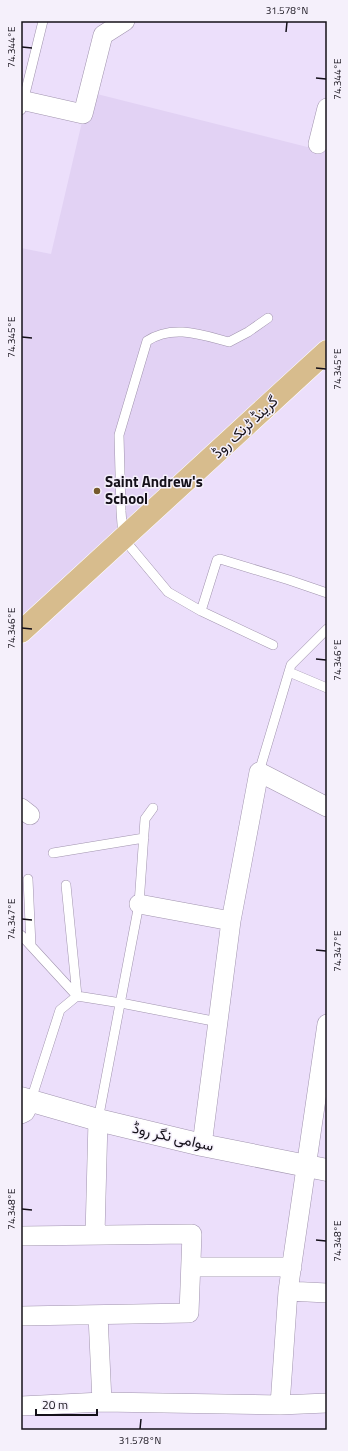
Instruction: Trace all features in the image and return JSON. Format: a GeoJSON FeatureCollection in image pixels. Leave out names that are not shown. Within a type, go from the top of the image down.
{"type":"FeatureCollection","features":[{"type":"Feature","properties":{"kind":"main road","name":"گرینڈ ٹرنک روڈ"},"geometry":{"type":"LineString","coordinates":[[21,632],[327,351]]}},
{"type":"Feature","properties":{"kind":"street"},"geometry":{"type":"LineString","coordinates":[[22,104],[83,114],[103,35],[125,21]]}},
{"type":"Feature","properties":{"kind":"street"},"geometry":{"type":"LineString","coordinates":[[318,144],[327,108]]}},
{"type":"Feature","properties":{"kind":"street"},"geometry":{"type":"LineString","coordinates":[[202,1144],[231,921],[259,772],[327,807]]}},
{"type":"Feature","properties":{"kind":"street"},"geometry":{"type":"LineString","coordinates":[[139,904],[231,921]]}},
{"type":"Feature","properties":{"kind":"street"},"geometry":{"type":"LineString","coordinates":[[280,1405],[288,1291],[292,1267],[317,1168],[327,1024]]}},
{"type":"Feature","properties":{"kind":"street","name":"سوامی نگر روڈ"},"geometry":{"type":"LineString","coordinates":[[24,1104],[317,1168]]}},
{"type":"Feature","properties":{"kind":"street"},"geometry":{"type":"LineString","coordinates":[[96,1235],[98,1120]]}},
{"type":"Feature","properties":{"kind":"street"},"geometry":{"type":"LineString","coordinates":[[21,1236],[192,1234],[190,1313],[21,1316]]}},
{"type":"Feature","properties":{"kind":"street"},"geometry":{"type":"LineString","coordinates":[[191,1267],[292,1267]]}},
{"type":"Feature","properties":{"kind":"street"},"geometry":{"type":"LineString","coordinates":[[288,1291],[327,1293]]}},
{"type":"Feature","properties":{"kind":"street"},"geometry":{"type":"LineString","coordinates":[[98,1315],[102,1402]]}},
{"type":"Feature","properties":{"kind":"street"},"geometry":{"type":"LineString","coordinates":[[21,1406],[102,1402],[280,1405],[327,1403]]}},
{"type":"Feature","properties":{"kind":"lane"},"geometry":{"type":"LineString","coordinates":[[22,104],[43,21]]}},
{"type":"Feature","properties":{"kind":"lane"},"geometry":{"type":"LineString","coordinates":[[268,318],[248,332],[229,342],[194,332],[176,332],[155,336],[147,341],[120,435],[121,511],[123,538],[168,592],[202,611],[272,645]]}},
{"type":"Feature","properties":{"kind":"lane"},"geometry":{"type":"LineString","coordinates":[[202,611],[217,560],[220,559],[327,593]]}},
{"type":"Feature","properties":{"kind":"lane"},"geometry":{"type":"LineString","coordinates":[[259,772],[291,665],[327,629]]}},
{"type":"Feature","properties":{"kind":"lane"},"geometry":{"type":"LineString","coordinates":[[289,672],[327,688]]}},
{"type":"Feature","properties":{"kind":"lane"},"geometry":{"type":"LineString","coordinates":[[98,1120],[139,904],[145,819],[153,808]]}},
{"type":"Feature","properties":{"kind":"lane"},"geometry":{"type":"LineString","coordinates":[[53,853],[144,838]]}},
{"type":"Feature","properties":{"kind":"lane"},"geometry":{"type":"LineString","coordinates":[[28,879],[31,946]]}},
{"type":"Feature","properties":{"kind":"lane"},"geometry":{"type":"LineString","coordinates":[[66,885],[78,996]]}},
{"type":"Feature","properties":{"kind":"lane"},"geometry":{"type":"LineString","coordinates":[[21,935],[78,996],[218,1022]]}},
{"type":"Feature","properties":{"kind":"lane"},"geometry":{"type":"LineString","coordinates":[[24,1104],[60,1010],[78,996]]}},
{"type":"Feature","properties":{"kind":"shaded area","name":"Saint Andrew's School"},"geometry":{"type":"Polygon","coordinates":[[[89,92],[327,152],[327,351],[21,632],[21,248],[51,254],[89,92]]]}},
{"type":"Feature","properties":{"kind":"place","name":"Saint Andrew's School"},"geometry":{"type":"Point","coordinates":[97,491]}}]}
